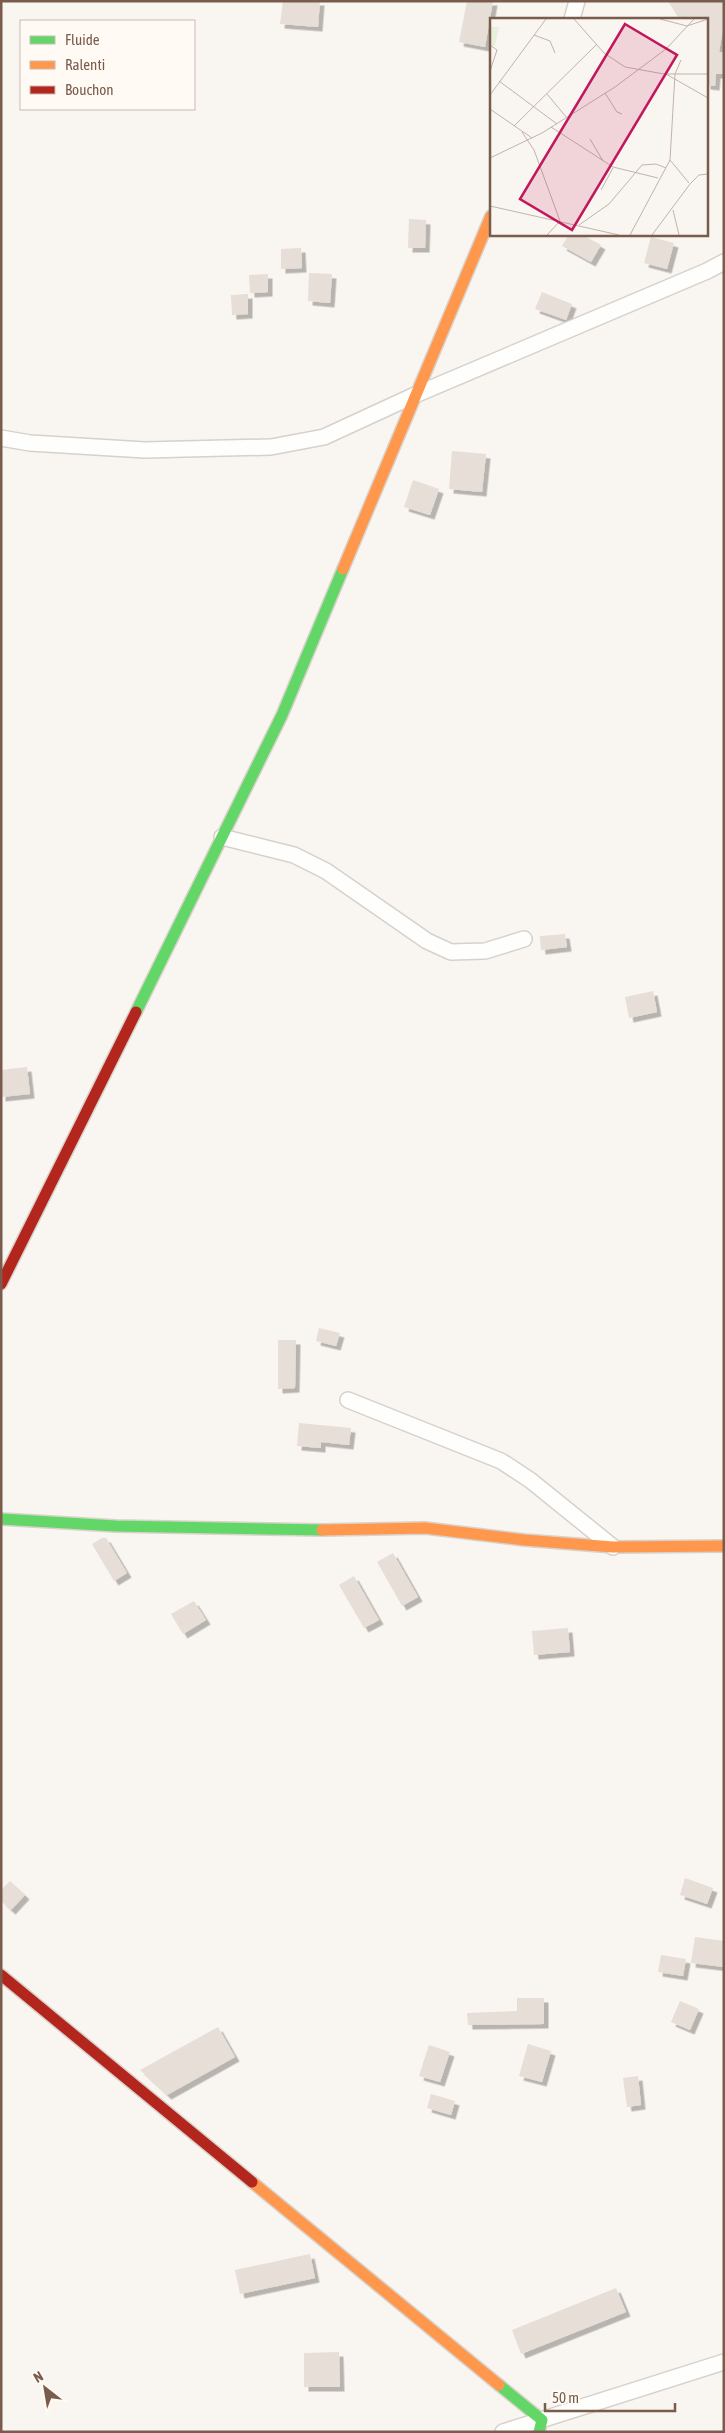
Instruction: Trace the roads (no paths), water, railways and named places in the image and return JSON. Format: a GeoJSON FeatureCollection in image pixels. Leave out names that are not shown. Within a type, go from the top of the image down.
{"type":"FeatureCollection","features":[{"type":"Feature","properties":{"kind":"street"},"geometry":{"type":"LineString","coordinates":[[572,18],[577,1]]}},
{"type":"Feature","properties":{"kind":"street"},"geometry":{"type":"LineString","coordinates":[[1,1284],[282,715],[490,218]]}},
{"type":"Feature","properties":{"kind":"street"},"geometry":{"type":"LineString","coordinates":[[1,438],[30,443],[145,450],[271,447],[324,437],[415,395],[707,271],[724,262]]}},
{"type":"Feature","properties":{"kind":"street"},"geometry":{"type":"LineString","coordinates":[[707,271],[724,271]]}},
{"type":"Feature","properties":{"kind":"street"},"geometry":{"type":"LineString","coordinates":[[222,837],[294,855],[326,871],[427,940],[451,952],[485,951],[524,938]]}},
{"type":"Feature","properties":{"kind":"street"},"geometry":{"type":"LineString","coordinates":[[348,1400],[501,1461],[530,1480],[613,1547]]}},
{"type":"Feature","properties":{"kind":"street"},"geometry":{"type":"LineString","coordinates":[[1,1519],[116,1526],[346,1531],[425,1528],[524,1540],[613,1547],[724,1546]]}},
{"type":"Feature","properties":{"kind":"street"},"geometry":{"type":"LineString","coordinates":[[1,1975],[540,2426]]}},
{"type":"Feature","properties":{"kind":"street"},"geometry":{"type":"LineString","coordinates":[[503,2432],[540,2426],[724,2362]]}}]}
